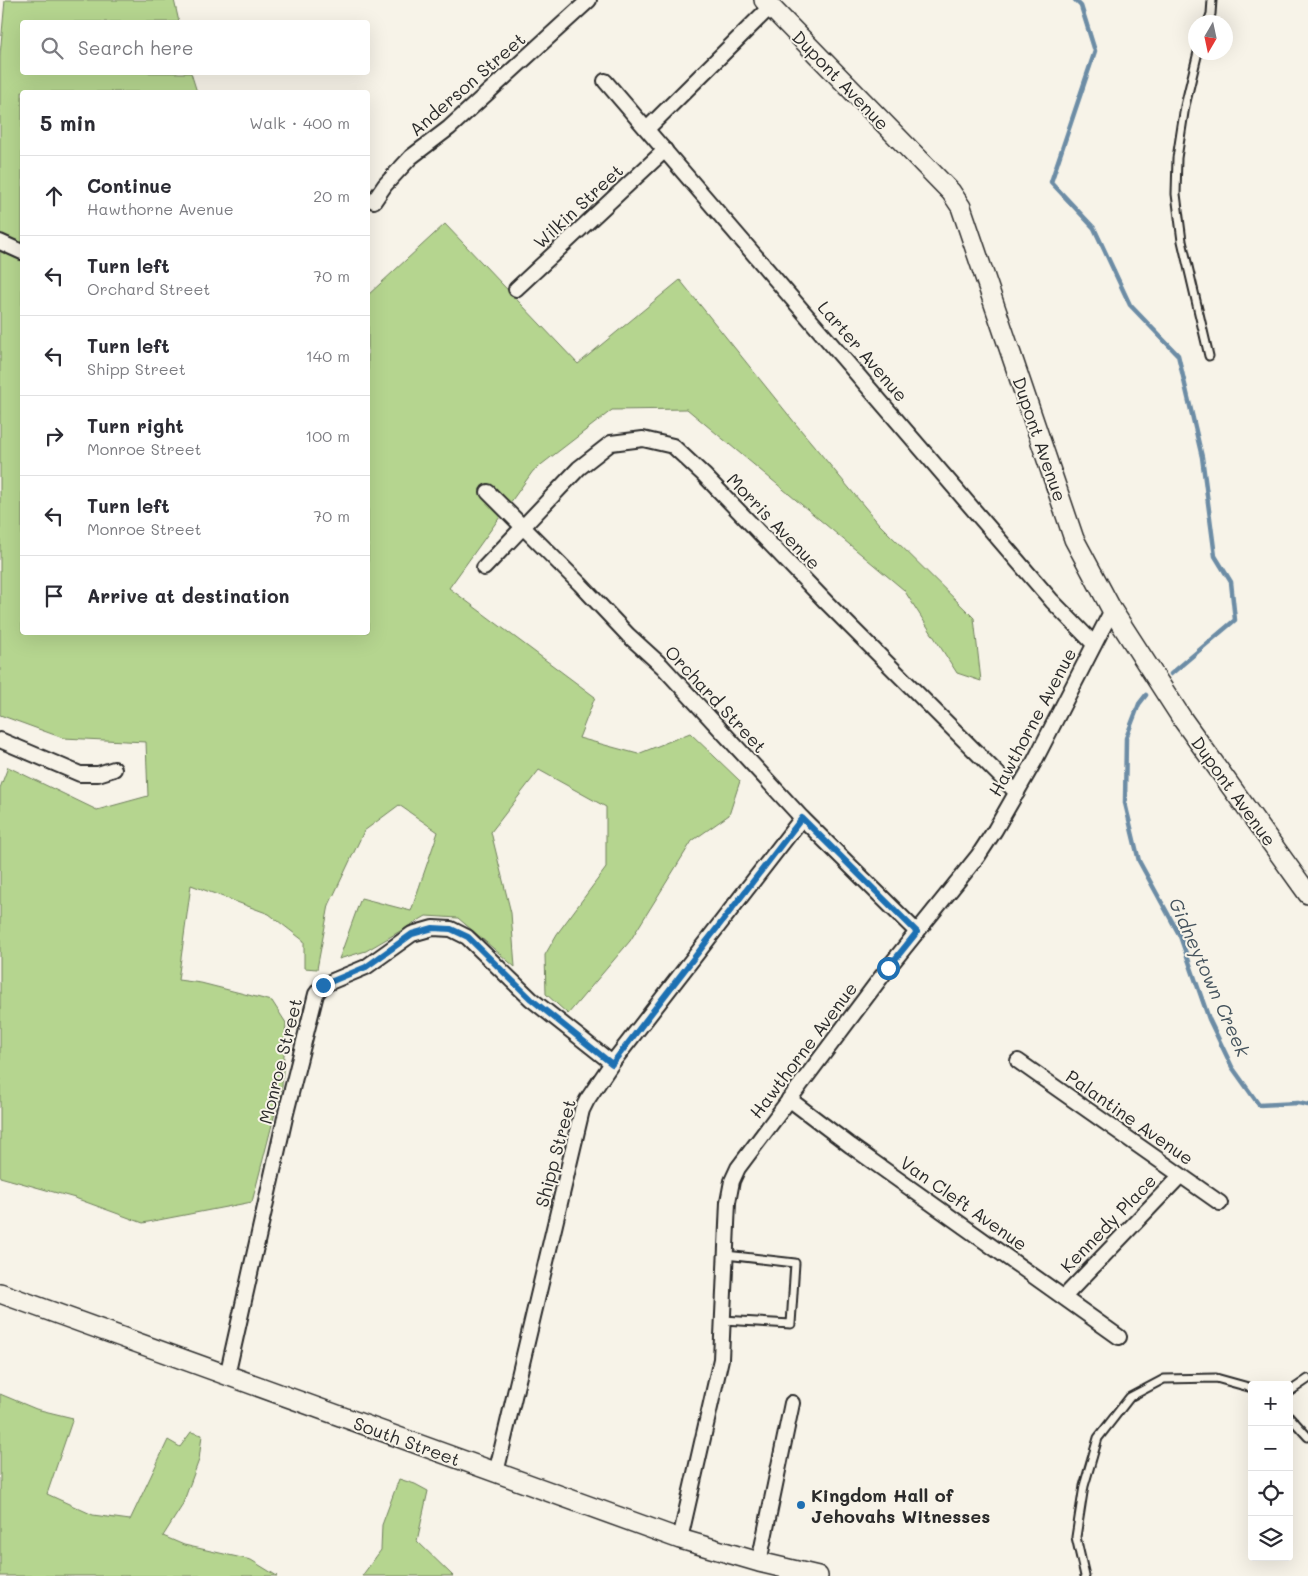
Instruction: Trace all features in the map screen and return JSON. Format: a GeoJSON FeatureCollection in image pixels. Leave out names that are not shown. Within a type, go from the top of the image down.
{"type":"FeatureCollection","features":[{"type":"Feature","properties":{"kind":"street","name":"Anderson Street"},"geometry":{"type":"LineString","coordinates":[[374,201],[385,185],[411,157],[449,128],[589,0]]}},
{"type":"Feature","properties":{"kind":"street"},"geometry":{"type":"LineString","coordinates":[[647,129],[767,4]]}},
{"type":"Feature","properties":{"kind":"street","name":"Dupont Avenue"},"geometry":{"type":"LineString","coordinates":[[767,4],[951,192],[961,207],[1074,538],[1112,610],[1183,720],[1308,894]]}},
{"type":"Feature","properties":{"kind":"street","name":"Larter Avenue"},"geometry":{"type":"LineString","coordinates":[[606,81],[1039,586],[1094,644]]}},
{"type":"Feature","properties":{"kind":"street","name":"Wilkin Street"},"geometry":{"type":"LineString","coordinates":[[516,289],[665,150]]}},
{"type":"Feature","properties":{"kind":"street"},"geometry":{"type":"LineString","coordinates":[[0,242],[20,251]]}},
{"type":"Feature","properties":{"kind":"street","name":"Morris Avenue"},"geometry":{"type":"LineString","coordinates":[[484,568],[579,468],[611,443],[643,438],[673,446],[704,475],[827,604],[1017,793]]}},
{"type":"Feature","properties":{"kind":"street","name":"Orchard Street"},"geometry":{"type":"LineString","coordinates":[[488,492],[628,635],[662,666],[802,818],[917,932]]}},
{"type":"Feature","properties":{"kind":"street","name":"Hawthorne Avenue"},"geometry":{"type":"LineString","coordinates":[[680,1539],[721,1359],[728,1202],[732,1181],[738,1168],[917,932],[978,856],[1017,793],[1112,610]]}},
{"type":"Feature","properties":{"kind":"street"},"geometry":{"type":"LineString","coordinates":[[0,740],[80,774],[98,774],[114,769]]}},
{"type":"Feature","properties":{"kind":"street","name":"Shipp Street"},"geometry":{"type":"LineString","coordinates":[[496,1473],[582,1110],[612,1064],[802,818]]}},
{"type":"Feature","properties":{"kind":"street","name":"Monroe Street"},"geometry":{"type":"LineString","coordinates":[[227,1376],[286,1113],[316,994],[323,985],[366,967],[412,934],[433,928],[451,929],[468,937],[531,999],[612,1064]]}},
{"type":"Feature","properties":{"kind":"street","name":"Palantine Avenue"},"geometry":{"type":"LineString","coordinates":[[1018,1061],[1220,1203]]}},
{"type":"Feature","properties":{"kind":"street","name":"Van Cleft Avenue"},"geometry":{"type":"LineString","coordinates":[[789,1099],[851,1146],[1119,1336]]}},
{"type":"Feature","properties":{"kind":"street","name":"Kennedy Place"},"geometry":{"type":"LineString","coordinates":[[1064,1297],[1180,1176]]}},
{"type":"Feature","properties":{"kind":"street","name":"South Street"},"geometry":{"type":"LineString","coordinates":[[1,1296],[680,1539],[759,1562],[818,1576]]}},
{"type":"Feature","properties":{"kind":"street"},"geometry":{"type":"LineString","coordinates":[[759,1562],[792,1403]]}},
{"type":"Feature","properties":{"kind":"lane"},"geometry":{"type":"LineString","coordinates":[[1211,15],[1212,0]]}},
{"type":"Feature","properties":{"kind":"lane"},"geometry":{"type":"LineString","coordinates":[[1196,60],[1183,115],[1177,158],[1176,194],[1182,241],[1209,356]]}},
{"type":"Feature","properties":{"kind":"lane"},"geometry":{"type":"LineString","coordinates":[[723,1320],[791,1324],[795,1263],[726,1255]]}},
{"type":"Feature","properties":{"kind":"lane"},"geometry":{"type":"LineString","coordinates":[[1085,1576],[1076,1537],[1084,1486],[1098,1438],[1130,1397],[1164,1379],[1216,1378],[1248,1387]]}},
{"type":"Feature","properties":{"kind":"lane"},"geometry":{"type":"LineString","coordinates":[[1293,1389],[1308,1379]]}},
{"type":"Feature","properties":{"kind":"lane"},"geometry":{"type":"LineString","coordinates":[[1293,1420],[1308,1437]]}},
{"type":"Feature","properties":{"kind":"green space"},"geometry":{"type":"Polygon","coordinates":[[[5,0],[174,0],[179,20],[20,20],[20,75],[192,75],[196,90],[20,90],[20,635],[370,635],[370,293],[445,224],[578,364],[680,280],[879,524],[974,618],[981,681],[957,673],[904,590],[687,409],[612,410],[533,471],[449,588],[595,697],[579,738],[638,754],[690,733],[740,781],[729,815],[692,841],[630,941],[568,1014],[546,994],[545,955],[557,934],[606,868],[606,807],[539,770],[491,832],[511,913],[515,967],[458,918],[426,916],[366,951],[339,959],[361,898],[411,911],[438,832],[399,805],[364,831],[329,905],[317,969],[304,968],[304,941],[269,914],[191,885],[178,980],[201,983],[272,1001],[286,1023],[282,1086],[252,1202],[143,1223],[75,1198],[0,1177],[0,788],[8,767],[97,810],[148,796],[146,742],[63,738],[0,715],[0,55],[5,0]]]}},
{"type":"Feature","properties":{"kind":"green space"},"geometry":{"type":"Polygon","coordinates":[[[0,1394],[36,1409],[73,1418],[47,1494],[93,1515],[130,1520],[168,1440],[180,1447],[191,1432],[202,1435],[199,1460],[182,1506],[163,1536],[184,1545],[251,1560],[277,1576],[0,1576],[0,1394]]]}},
{"type":"Feature","properties":{"kind":"green space"},"geometry":{"type":"Polygon","coordinates":[[[399,1479],[428,1491],[417,1541],[453,1576],[362,1576],[381,1550],[382,1525],[399,1479]]]}},
{"type":"Feature","properties":{"kind":"waterway","name":"Gidneytown Creek"},"geometry":{"type":"LineString","coordinates":[[1075,0],[1081,6],[1095,51],[1051,182],[1094,228],[1130,305],[1178,355],[1202,457],[1215,556],[1231,582],[1235,620],[1171,674]]}},
{"type":"Feature","properties":{"kind":"waterway","name":"Gidneytown Creek"},"geometry":{"type":"LineString","coordinates":[[1146,695],[1139,704],[1126,738],[1125,803],[1139,861],[1180,936],[1209,1019],[1232,1067],[1259,1105],[1298,1103],[1308,1105]]}},
{"type":"Feature","properties":{"kind":"place","name":"Kingdom Hall of Jehovahs Witnesses"},"geometry":{"type":"Point","coordinates":[801,1505]}},
{"type":"Feature","properties":{"kind":"route"},"geometry":{"type":"LineString","coordinates":[[323,985],[366,967],[412,934],[433,928],[451,929],[468,937],[531,999],[612,1064],[802,818],[917,932],[888,968]]}}]}
